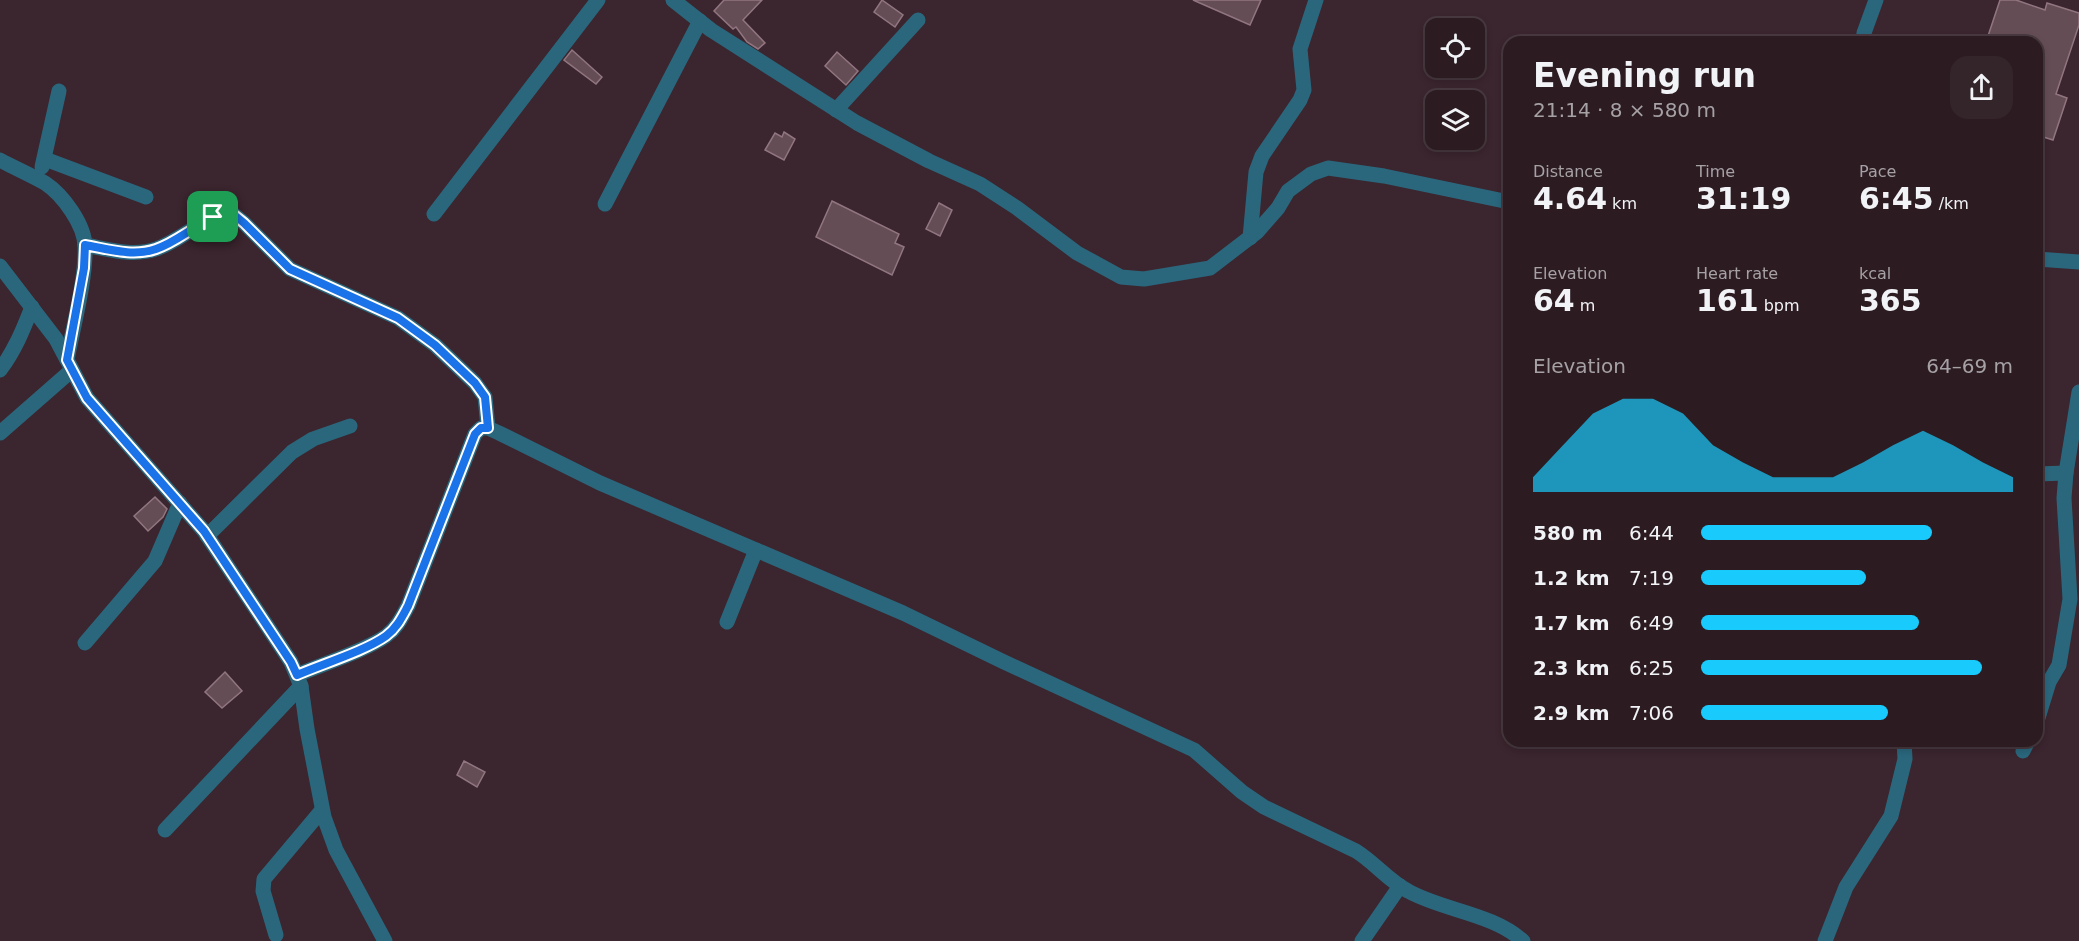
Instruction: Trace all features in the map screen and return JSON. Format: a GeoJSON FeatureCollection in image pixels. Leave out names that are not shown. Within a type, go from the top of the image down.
{"type":"FeatureCollection","features":[{"type":"Feature","properties":{"kind":"street"},"geometry":{"type":"LineString","coordinates":[[434,214],[598,0]]}},
{"type":"Feature","properties":{"kind":"street"},"geometry":{"type":"LineString","coordinates":[[674,0],[711,30],[857,123],[929,161],[980,184],[1017,208],[1077,253],[1121,277],[1144,279],[1210,268],[1257,232],[1288,191],[1311,174],[1328,168],[1384,176],[1503,201]]}},
{"type":"Feature","properties":{"kind":"street"},"geometry":{"type":"LineString","coordinates":[[1250,238],[1256,172],[1262,156],[1300,100],[1304,90],[1300,49],[1316,0]]}},
{"type":"Feature","properties":{"kind":"street"},"geometry":{"type":"LineString","coordinates":[[1865,36],[1876,0]]}},
{"type":"Feature","properties":{"kind":"street"},"geometry":{"type":"LineString","coordinates":[[837,110],[918,20]]}},
{"type":"Feature","properties":{"kind":"street"},"geometry":{"type":"LineString","coordinates":[[605,204],[700,21]]}},
{"type":"Feature","properties":{"kind":"street"},"geometry":{"type":"LineString","coordinates":[[33,177],[41,169],[45,159],[59,91]]}},
{"type":"Feature","properties":{"kind":"street"},"geometry":{"type":"LineString","coordinates":[[45,159],[146,196]]}},
{"type":"Feature","properties":{"kind":"street"},"geometry":{"type":"LineString","coordinates":[[0,160],[56,192],[70,207],[83,234],[85,245],[84,268],[69,365],[0,433]]}},
{"type":"Feature","properties":{"kind":"street"},"geometry":{"type":"LineString","coordinates":[[85,245],[144,252],[158,249],[213,217],[233,214],[290,269],[398,318],[435,345],[475,383],[485,397],[488,428]]}},
{"type":"Feature","properties":{"kind":"street"},"geometry":{"type":"LineString","coordinates":[[2043,259],[2079,262]]}},
{"type":"Feature","properties":{"kind":"street"},"geometry":{"type":"LineString","coordinates":[[0,266],[56,339],[87,398],[207,536],[291,662],[299,681],[322,810],[336,850],[385,941]]}},
{"type":"Feature","properties":{"kind":"street"},"geometry":{"type":"LineString","coordinates":[[0,370],[11,356],[32,308]]}},
{"type":"Feature","properties":{"kind":"street"},"geometry":{"type":"LineString","coordinates":[[2043,702],[2049,682],[2059,665],[2070,599],[2064,498],[2079,392]]}},
{"type":"Feature","properties":{"kind":"street"},"geometry":{"type":"LineString","coordinates":[[207,536],[292,452],[313,439],[350,426]]}},
{"type":"Feature","properties":{"kind":"street"},"geometry":{"type":"LineString","coordinates":[[165,830],[299,681],[387,635],[399,622],[408,606],[475,434],[481,428],[488,428],[519,441],[600,483],[903,613],[1194,750],[1242,792],[1264,807],[1356,851],[1400,886],[1436,904],[1502,926],[1523,941]]}},
{"type":"Feature","properties":{"kind":"street"},"geometry":{"type":"LineString","coordinates":[[2043,474],[2066,473]]}},
{"type":"Feature","properties":{"kind":"street"},"geometry":{"type":"LineString","coordinates":[[85,643],[155,561],[180,503]]}},
{"type":"Feature","properties":{"kind":"street"},"geometry":{"type":"LineString","coordinates":[[727,622],[756,550]]}},
{"type":"Feature","properties":{"kind":"street"},"geometry":{"type":"LineString","coordinates":[[1825,941],[1846,887],[1891,816],[1905,759],[1904,747]]}},
{"type":"Feature","properties":{"kind":"street"},"geometry":{"type":"LineString","coordinates":[[276,935],[263,891],[264,879],[322,810]]}},
{"type":"Feature","properties":{"kind":"street"},"geometry":{"type":"LineString","coordinates":[[1362,941],[1400,886]]}},
{"type":"Feature","properties":{"kind":"building"},"geometry":{"type":"Polygon","coordinates":[[[724,0],[762,0],[743,20],[765,43],[758,49],[747,42],[736,27],[733,29],[714,11],[724,0]]]}},
{"type":"Feature","properties":{"kind":"building"},"geometry":{"type":"Polygon","coordinates":[[[882,0],[903,15],[895,27],[874,12],[882,0]]]}},
{"type":"Feature","properties":{"kind":"building"},"geometry":{"type":"Polygon","coordinates":[[[1193,0],[1261,0],[1250,25],[1193,0]]]}},
{"type":"Feature","properties":{"kind":"building"},"geometry":{"type":"Polygon","coordinates":[[[2000,0],[2016,0],[2045,10],[2047,3],[2079,13],[2079,25],[2056,94],[2067,98],[2053,140],[2043,137],[2043,36],[1988,36],[2000,0]]]}},
{"type":"Feature","properties":{"kind":"building"},"geometry":{"type":"Polygon","coordinates":[[[572,50],[602,77],[596,84],[564,60],[572,50]]]}},
{"type":"Feature","properties":{"kind":"building"},"geometry":{"type":"Polygon","coordinates":[[[837,52],[858,71],[846,85],[825,66],[837,52]]]}},
{"type":"Feature","properties":{"kind":"building"},"geometry":{"type":"Polygon","coordinates":[[[784,132],[795,139],[784,160],[765,150],[775,133],[782,137],[784,132]]]}},
{"type":"Feature","properties":{"kind":"building"},"geometry":{"type":"Polygon","coordinates":[[[832,201],[899,234],[895,243],[904,247],[892,275],[816,237],[832,201]]]}},
{"type":"Feature","properties":{"kind":"building"},"geometry":{"type":"Polygon","coordinates":[[[939,203],[952,210],[940,236],[926,229],[939,203]]]}},
{"type":"Feature","properties":{"kind":"building"},"geometry":{"type":"Polygon","coordinates":[[[155,497],[167,509],[163,517],[148,531],[134,516],[155,497]]]}},
{"type":"Feature","properties":{"kind":"building"},"geometry":{"type":"Polygon","coordinates":[[[225,672],[242,691],[222,708],[205,692],[225,672]]]}},
{"type":"Feature","properties":{"kind":"building"},"geometry":{"type":"Polygon","coordinates":[[[464,761],[485,772],[477,787],[457,775],[464,761]]]}},
{"type":"Feature","properties":{"kind":"route"},"geometry":{"type":"LineString","coordinates":[[233,214],[290,269],[398,318],[416,330],[475,383],[485,397],[487,405],[488,428],[481,428],[475,434],[408,606],[399,622],[387,635],[370,644],[297,675],[291,662],[204,531],[87,398],[67,360],[84,268],[85,245],[129,252],[158,249],[213,217],[233,214]]}}]}
